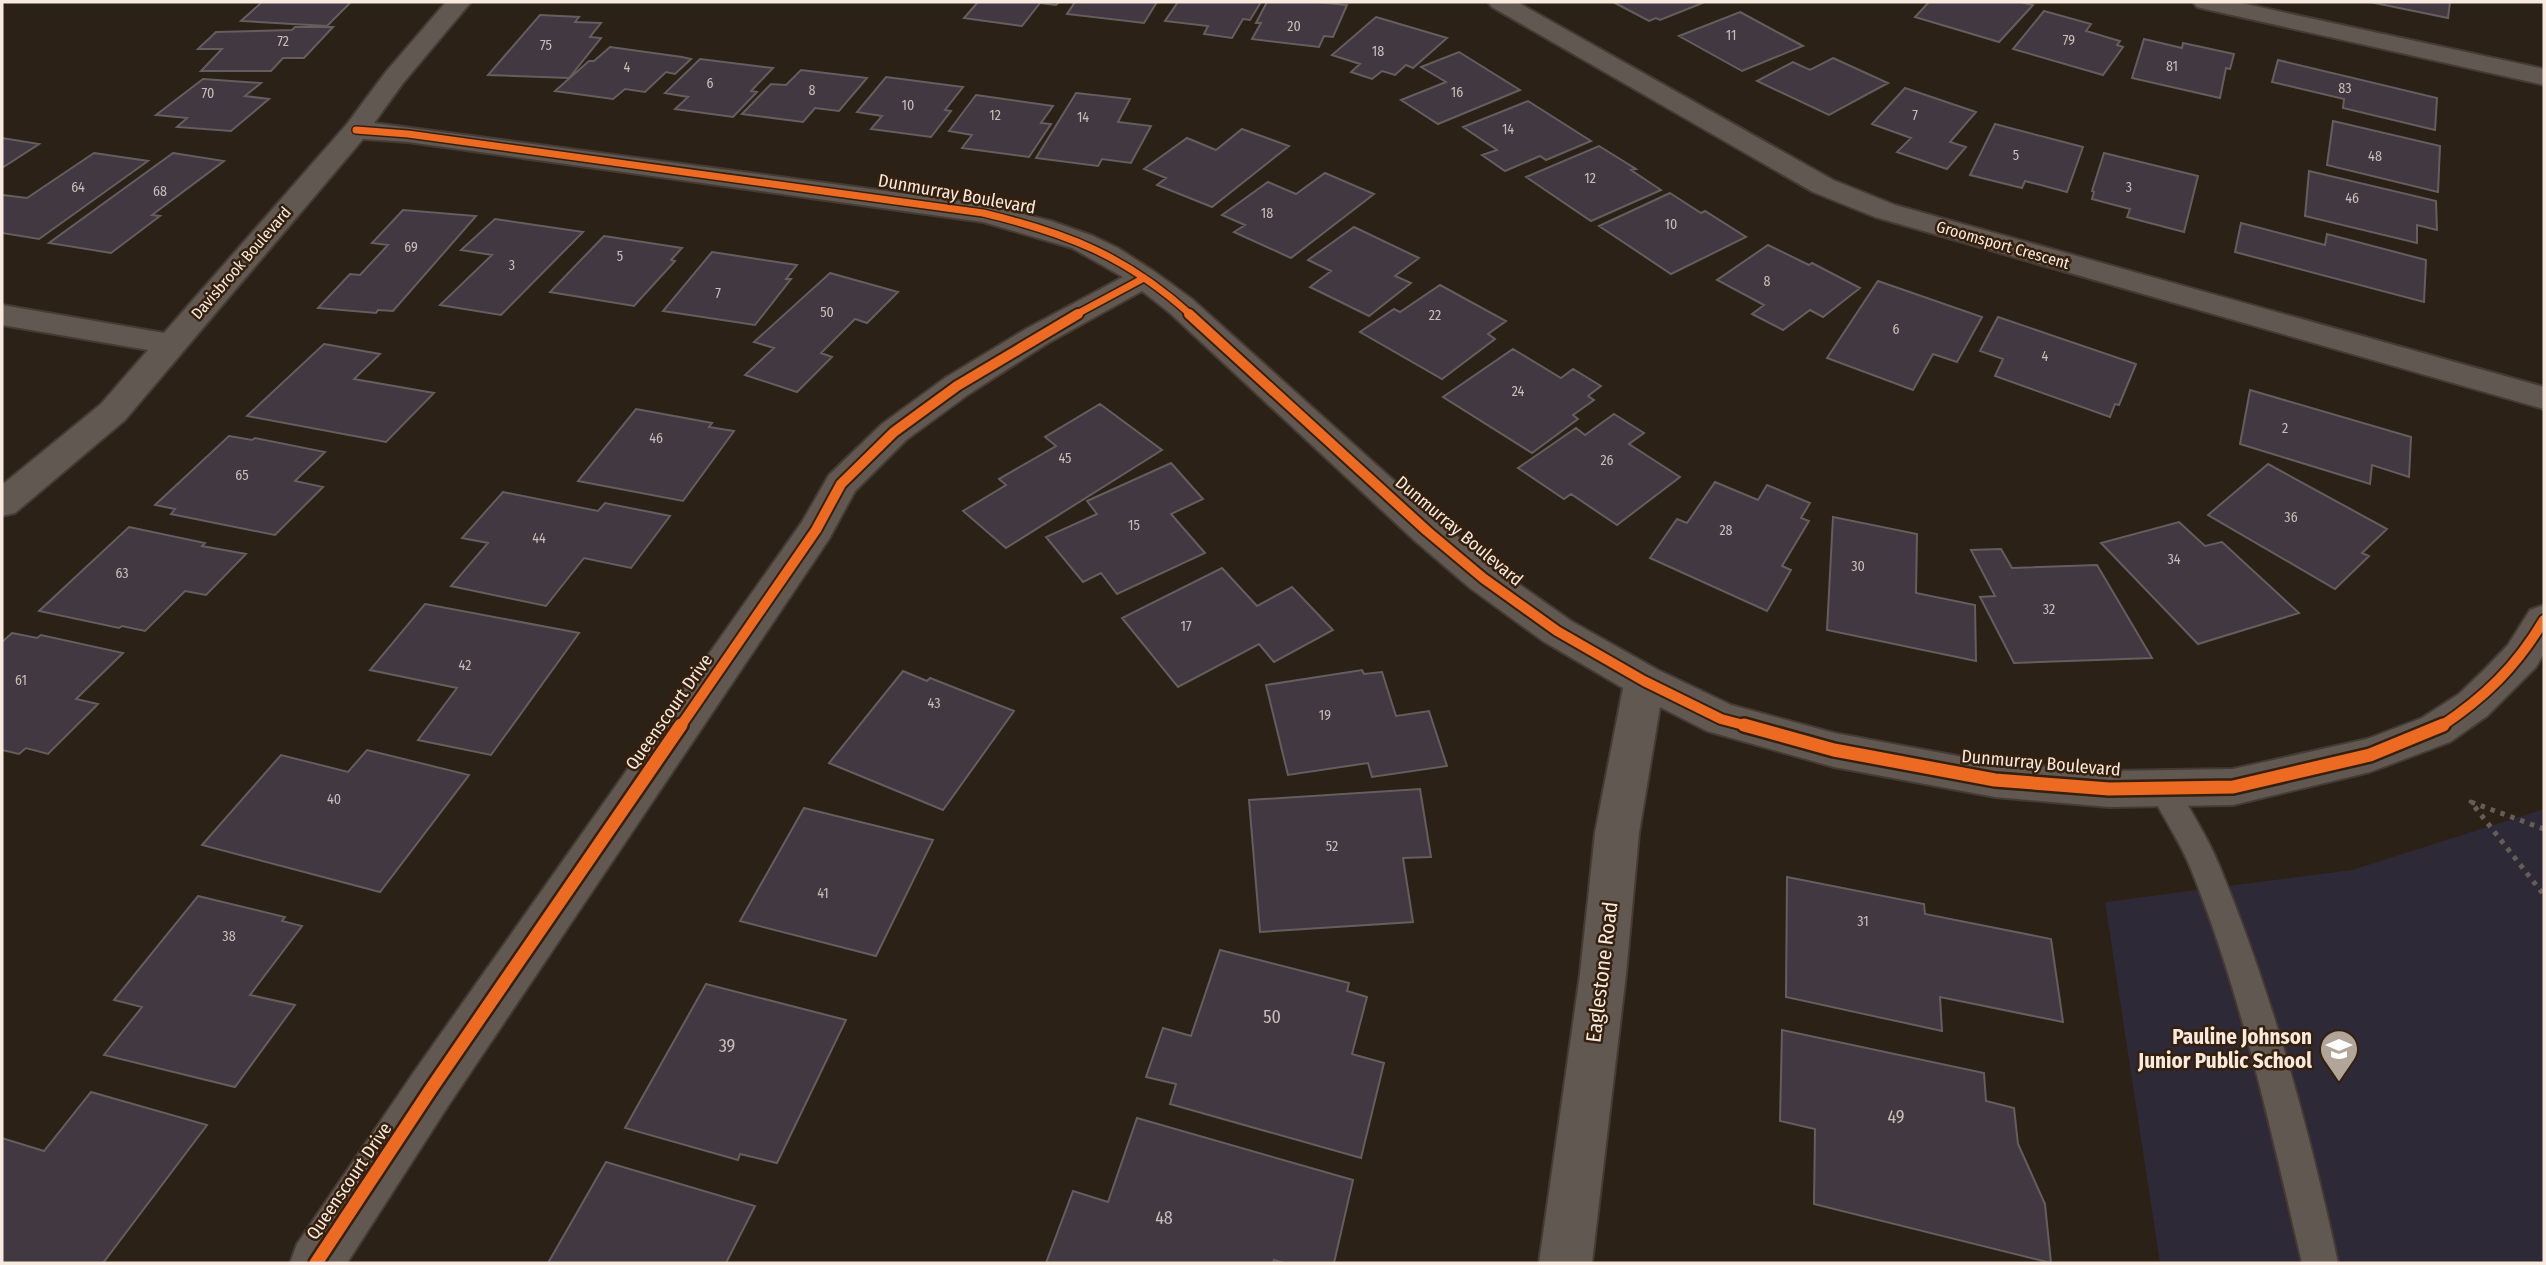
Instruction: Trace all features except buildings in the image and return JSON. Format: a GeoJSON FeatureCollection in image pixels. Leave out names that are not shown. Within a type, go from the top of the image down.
{"type":"FeatureCollection","features":[{"type":"Feature","properties":{"kind":"street","name":"Davisbrook Boulevard"},"geometry":{"type":"LineString","coordinates":[[2,504],[113,412],[356,130],[394,78],[459,2]]}},
{"type":"Feature","properties":{"kind":"street","name":"Groomsport Crescent"},"geometry":{"type":"LineString","coordinates":[[1500,2],[1823,187],[1885,211],[2544,398]]}},
{"type":"Feature","properties":{"kind":"street"},"geometry":{"type":"LineString","coordinates":[[2205,2],[2544,77]]}},
{"type":"Feature","properties":{"kind":"street","name":"Dunmurray Boulevard"},"geometry":{"type":"LineString","coordinates":[[356,130],[408,134],[983,213],[1040,226],[1097,248],[1181,306],[1427,531],[1483,578],[1557,631],[1644,681],[1721,719],[1834,750],[1995,780],[2109,789],[2233,787],[2370,755],[2420,737],[2473,705],[2522,656],[2544,620]]}},
{"type":"Feature","properties":{"kind":"street","name":"Queenscourt Drive"},"geometry":{"type":"LineString","coordinates":[[316,1263],[431,1089],[816,530],[841,484],[894,432],[957,386],[1037,336],[1144,278]]}},
{"type":"Feature","properties":{"kind":"street"},"geometry":{"type":"LineString","coordinates":[[2,315],[170,344]]}},
{"type":"Feature","properties":{"kind":"street","name":"Eaglestone Road"},"geometry":{"type":"LineString","coordinates":[[1565,1263],[1603,974],[1617,833],[1644,681]]}},
{"type":"Feature","properties":{"kind":"lane"},"geometry":{"type":"LineString","coordinates":[[2164,789],[2204,864],[2250,992],[2274,1073],[2320,1263]]}},
{"type":"Feature","properties":{"kind":"path"},"geometry":{"type":"LineString","coordinates":[[2544,829],[2471,802],[2544,895]]}},
{"type":"Feature","properties":{"kind":"shaded area","name":"Pauline Johnson Junior Public School"},"geometry":{"type":"Polygon","coordinates":[[[2544,809],[2544,1263],[2160,1263],[2105,902],[2352,870],[2544,809]]]}},
{"type":"Feature","properties":{"kind":"cycle path"},"geometry":{"type":"LineString","coordinates":[[356,130],[408,134],[983,213],[1082,242],[1119,261],[1181,306],[1427,531],[1483,578],[1557,631],[1644,681],[1721,719],[1834,750],[1995,780],[2109,789],[2233,787],[2370,755],[2436,730],[2473,705],[2498,681],[2522,656],[2544,620]]}},
{"type":"Feature","properties":{"kind":"cycle path"},"geometry":{"type":"LineString","coordinates":[[316,1263],[431,1089],[816,530],[841,484],[894,432],[957,386],[1037,336],[1144,278]]}},
{"type":"Feature","properties":{"kind":"place","name":"Pauline Johnson Junior Public School"},"geometry":{"type":"Point","coordinates":[2339,1083]}}]}
